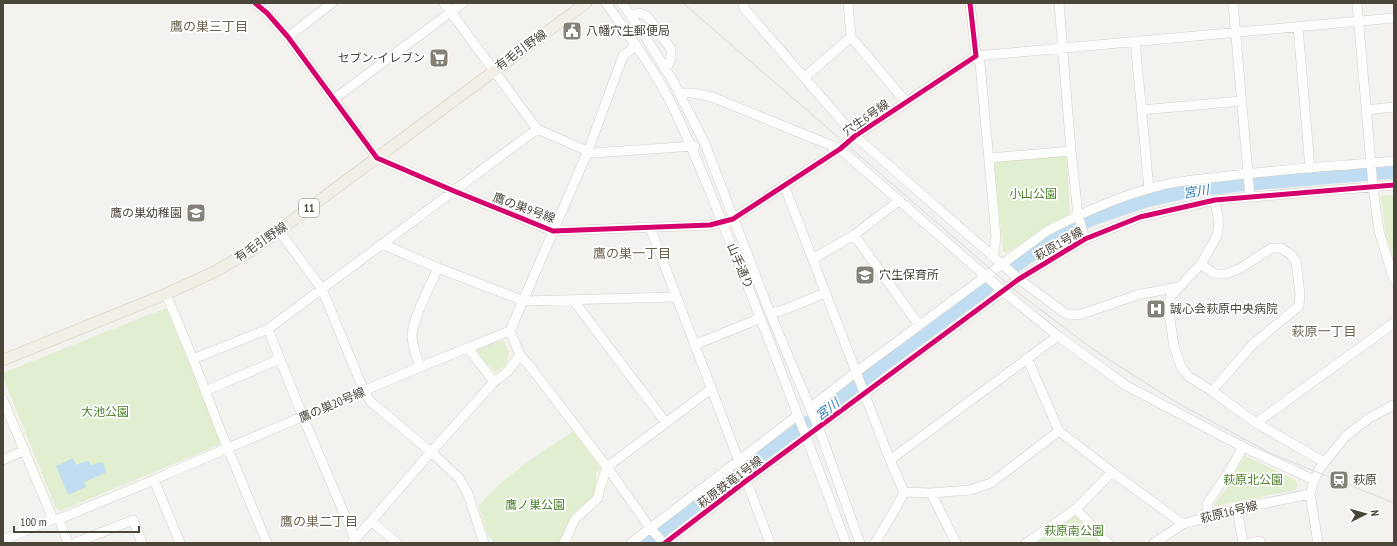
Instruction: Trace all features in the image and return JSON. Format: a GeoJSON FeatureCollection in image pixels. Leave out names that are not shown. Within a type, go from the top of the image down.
{"type":"FeatureCollection","features":[{"type":"Feature","properties":{"kind":"main road","name":"有毛引野線"},"geometry":{"type":"LineString","coordinates":[[3,360],[166,294],[214,272],[251,251],[586,3]]}},
{"type":"Feature","properties":{"kind":"street"},"geometry":{"type":"LineString","coordinates":[[255,3],[268,13],[288,37],[377,158]]}},
{"type":"Feature","properties":{"kind":"street"},"geometry":{"type":"LineString","coordinates":[[288,37],[332,3]]}},
{"type":"Feature","properties":{"kind":"street"},"geometry":{"type":"LineString","coordinates":[[444,3],[537,129],[592,153],[691,147],[704,144]]}},
{"type":"Feature","properties":{"kind":"street"},"geometry":{"type":"LineString","coordinates":[[334,99],[462,3]]}},
{"type":"Feature","properties":{"kind":"street","name":"山手通り"},"geometry":{"type":"LineString","coordinates":[[606,3],[636,45],[673,107],[691,147],[762,318],[846,543]]}},
{"type":"Feature","properties":{"kind":"street","name":"山手通り"},"geometry":{"type":"LineString","coordinates":[[622,3],[631,14],[680,93],[704,144],[770,313],[818,427],[860,543]]}},
{"type":"Feature","properties":{"kind":"street"},"geometry":{"type":"LineString","coordinates":[[743,3],[744,8],[855,136],[1019,279],[1066,314],[1079,315],[1137,295],[1178,287]]}},
{"type":"Feature","properties":{"kind":"street"},"geometry":{"type":"LineString","coordinates":[[848,3],[851,37],[906,102]]}},
{"type":"Feature","properties":{"kind":"street"},"geometry":{"type":"LineString","coordinates":[[970,3],[976,56],[980,63],[996,237],[994,252],[991,255]]}},
{"type":"Feature","properties":{"kind":"street"},"geometry":{"type":"LineString","coordinates":[[1059,3],[1071,151],[1078,215],[1085,239]]}},
{"type":"Feature","properties":{"kind":"street"},"geometry":{"type":"LineString","coordinates":[[1233,3],[1250,195]]}},
{"type":"Feature","properties":{"kind":"street"},"geometry":{"type":"LineString","coordinates":[[1357,3],[1371,165],[1379,231],[1394,280]]}},
{"type":"Feature","properties":{"kind":"street"},"geometry":{"type":"LineString","coordinates":[[631,14],[639,13],[647,16],[671,49],[671,58],[666,70]]}},
{"type":"Feature","properties":{"kind":"street"},"geometry":{"type":"LineString","coordinates":[[976,56],[1394,18]]}},
{"type":"Feature","properties":{"kind":"street"},"geometry":{"type":"LineString","coordinates":[[1298,27],[1310,168]]}},
{"type":"Feature","properties":{"kind":"street"},"geometry":{"type":"LineString","coordinates":[[805,77],[851,37]]}},
{"type":"Feature","properties":{"kind":"street"},"geometry":{"type":"LineString","coordinates":[[1135,41],[1149,189]]}},
{"type":"Feature","properties":{"kind":"street"},"geometry":{"type":"LineString","coordinates":[[636,45],[623,56],[588,151],[510,332],[520,355],[532,368],[607,467],[650,528],[663,542]]}},
{"type":"Feature","properties":{"kind":"street","name":"穴生6号線"},"geometry":{"type":"LineString","coordinates":[[722,223],[734,219],[840,149],[855,136],[976,56]]}},
{"type":"Feature","properties":{"kind":"street"},"geometry":{"type":"LineString","coordinates":[[680,93],[693,93],[712,97],[840,149],[1004,292],[1058,336],[1125,385],[1243,447],[1314,480]]}},
{"type":"Feature","properties":{"kind":"street"},"geometry":{"type":"LineString","coordinates":[[1141,110],[1241,101]]}},
{"type":"Feature","properties":{"kind":"street"},"geometry":{"type":"LineString","coordinates":[[1366,110],[1394,107]]}},
{"type":"Feature","properties":{"kind":"street"},"geometry":{"type":"LineString","coordinates":[[194,359],[268,329],[537,129]]}},
{"type":"Feature","properties":{"kind":"street"},"geometry":{"type":"LineString","coordinates":[[989,158],[1071,151]]}},
{"type":"Feature","properties":{"kind":"street","name":"鷹の巣9号線"},"geometry":{"type":"LineString","coordinates":[[377,158],[454,191],[553,230],[710,225],[722,223]]}},
{"type":"Feature","properties":{"kind":"street"},"geometry":{"type":"LineString","coordinates":[[810,410],[919,326],[1047,231],[1102,204],[1149,189],[1197,179],[1310,168],[1371,165],[1394,161]]}},
{"type":"Feature","properties":{"kind":"street","name":"萩原1号線"},"geometry":{"type":"LineString","coordinates":[[806,435],[1004,292],[1019,279],[1085,239],[1140,217],[1215,200],[1250,195],[1373,184],[1394,185]]}},
{"type":"Feature","properties":{"kind":"street"},"geometry":{"type":"LineString","coordinates":[[784,185],[890,460],[904,492]]}},
{"type":"Feature","properties":{"kind":"street"},"geometry":{"type":"LineString","coordinates":[[813,259],[854,235],[900,200]]}},
{"type":"Feature","properties":{"kind":"street"},"geometry":{"type":"LineString","coordinates":[[1215,200],[1219,223],[1217,236],[1201,264],[1170,296],[1168,307],[1174,346],[1181,367],[1188,376],[1212,391],[1256,423],[1322,465]]}},
{"type":"Feature","properties":{"kind":"street"},"geometry":{"type":"LineString","coordinates":[[650,227],[770,543]]}},
{"type":"Feature","properties":{"kind":"street"},"geometry":{"type":"LineString","coordinates":[[279,230],[322,289],[364,391],[370,401],[431,452],[459,478],[468,494],[484,543]]}},
{"type":"Feature","properties":{"kind":"street"},"geometry":{"type":"LineString","coordinates":[[854,235],[919,326]]}},
{"type":"Feature","properties":{"kind":"street"},"geometry":{"type":"LineString","coordinates":[[382,244],[438,268],[524,301],[574,301],[675,296]]}},
{"type":"Feature","properties":{"kind":"street"},"geometry":{"type":"LineString","coordinates":[[1201,264],[1214,274],[1225,274],[1239,269],[1272,248],[1280,248],[1290,254],[1296,261],[1300,294],[1299,306],[1253,344],[1212,391]]}},
{"type":"Feature","properties":{"kind":"street"},"geometry":{"type":"LineString","coordinates":[[420,367],[414,350],[412,337],[413,324],[438,268]]}},
{"type":"Feature","properties":{"kind":"street"},"geometry":{"type":"LineString","coordinates":[[770,313],[781,311],[825,293]]}},
{"type":"Feature","properties":{"kind":"street"},"geometry":{"type":"LineString","coordinates":[[166,294],[194,359],[205,391],[267,543]]}},
{"type":"Feature","properties":{"kind":"street"},"geometry":{"type":"LineString","coordinates":[[574,301],[666,423]]}},
{"type":"Feature","properties":{"kind":"street"},"geometry":{"type":"LineString","coordinates":[[694,345],[762,318]]}},
{"type":"Feature","properties":{"kind":"street"},"geometry":{"type":"LineString","coordinates":[[1256,423],[1394,323]]}},
{"type":"Feature","properties":{"kind":"street"},"geometry":{"type":"LineString","coordinates":[[268,329],[353,541],[494,382],[508,371],[520,355]]}},
{"type":"Feature","properties":{"kind":"street","name":"鷹の巣20号線"},"geometry":{"type":"LineString","coordinates":[[3,540],[154,480],[420,367],[510,332]]}},
{"type":"Feature","properties":{"kind":"street"},"geometry":{"type":"LineString","coordinates":[[890,460],[1058,336]]}},
{"type":"Feature","properties":{"kind":"street"},"geometry":{"type":"LineString","coordinates":[[468,349],[494,382]]}},
{"type":"Feature","properties":{"kind":"street"},"geometry":{"type":"LineString","coordinates":[[1027,358],[1059,431],[1183,524]]}},
{"type":"Feature","properties":{"kind":"street"},"geometry":{"type":"LineString","coordinates":[[205,391],[280,359]]}},
{"type":"Feature","properties":{"kind":"street"},"geometry":{"type":"LineString","coordinates":[[564,543],[574,519],[598,498],[607,467],[711,389]]}},
{"type":"Feature","properties":{"kind":"street"},"geometry":{"type":"LineString","coordinates":[[3,400],[68,543]]}},
{"type":"Feature","properties":{"kind":"street"},"geometry":{"type":"LineString","coordinates":[[1318,543],[1310,494],[1314,480],[1322,465],[1346,436],[1369,418],[1394,404]]}},
{"type":"Feature","properties":{"kind":"street"},"geometry":{"type":"LineString","coordinates":[[630,543],[799,417]]}},
{"type":"Feature","properties":{"kind":"street"},"geometry":{"type":"LineString","coordinates":[[904,492],[931,493],[970,490],[991,483],[1059,431]]}},
{"type":"Feature","properties":{"kind":"street","name":"萩原鉄竜1号線"},"geometry":{"type":"LineString","coordinates":[[663,542],[745,478],[806,435]]}},
{"type":"Feature","properties":{"kind":"street"},"geometry":{"type":"LineString","coordinates":[[1207,517],[1208,502],[1243,447]]}},
{"type":"Feature","properties":{"kind":"street"},"geometry":{"type":"LineString","coordinates":[[3,460],[25,450]]}},
{"type":"Feature","properties":{"kind":"street"},"geometry":{"type":"LineString","coordinates":[[1030,542],[1076,509],[1112,472]]}},
{"type":"Feature","properties":{"kind":"street"},"geometry":{"type":"LineString","coordinates":[[154,480],[180,543]]}},
{"type":"Feature","properties":{"kind":"street"},"geometry":{"type":"LineString","coordinates":[[875,543],[904,492]]}},
{"type":"Feature","properties":{"kind":"street"},"geometry":{"type":"LineString","coordinates":[[931,493],[956,543]]}},
{"type":"Feature","properties":{"kind":"street","name":"萩原16号線"},"geometry":{"type":"LineString","coordinates":[[1154,543],[1183,524],[1237,509],[1310,494]]}},
{"type":"Feature","properties":{"kind":"street"},"geometry":{"type":"LineString","coordinates":[[1076,509],[1108,543]]}},
{"type":"Feature","properties":{"kind":"street"},"geometry":{"type":"LineString","coordinates":[[1237,509],[1243,543]]}},
{"type":"Feature","properties":{"kind":"street"},"geometry":{"type":"LineString","coordinates":[[75,543],[133,520],[142,543]]}},
{"type":"Feature","properties":{"kind":"street"},"geometry":{"type":"LineString","coordinates":[[371,521],[397,543]]}},
{"type":"Feature","properties":{"kind":"street"},"geometry":{"type":"LineString","coordinates":[[1250,543],[1261,543]]}},
{"type":"Feature","properties":{"kind":"green space","name":"小山公園"},"geometry":{"type":"Polygon","coordinates":[[[1063,154],[1067,157],[1070,215],[1006,253],[1003,251],[994,163],[996,161],[1063,154]]]}},
{"type":"Feature","properties":{"kind":"green space"},"geometry":{"type":"Polygon","coordinates":[[[1394,195],[1394,260],[1386,235],[1381,196],[1394,195]]]}},
{"type":"Feature","properties":{"kind":"green space","name":"大池公園"},"geometry":{"type":"Polygon","coordinates":[[[166,308],[220,440],[219,445],[60,511],[56,508],[3,377],[3,373],[166,308]]]}},
{"type":"Feature","properties":{"kind":"green space"},"geometry":{"type":"Polygon","coordinates":[[[498,341],[504,341],[509,353],[505,366],[495,372],[490,366],[484,364],[474,351],[498,341]]]}},
{"type":"Feature","properties":{"kind":"green space","name":"鷹ノ巣公園"},"geometry":{"type":"Polygon","coordinates":[[[573,431],[601,469],[596,473],[597,494],[572,515],[559,543],[494,543],[487,533],[479,506],[488,495],[511,475],[573,431]]]}},
{"type":"Feature","properties":{"kind":"green space","name":"萩原北公園"},"geometry":{"type":"Polygon","coordinates":[[[1245,456],[1295,480],[1298,485],[1295,490],[1217,506],[1213,505],[1227,487],[1245,456]]]}},
{"type":"Feature","properties":{"kind":"green space","name":"萩原南公園"},"geometry":{"type":"Polygon","coordinates":[[[1076,513],[1102,543],[1037,543],[1036,541],[1076,513]]]}},
{"type":"Feature","properties":{"kind":"water"},"geometry":{"type":"Polygon","coordinates":[[[73,458],[76,465],[86,461],[89,461],[90,464],[93,465],[100,462],[103,463],[106,470],[105,473],[84,482],[86,487],[68,495],[56,466],[73,458]]]}},
{"type":"Feature","properties":{"kind":"waterway","name":"宮川"},"geometry":{"type":"LineString","coordinates":[[1014,266],[1048,242],[1072,228],[1090,219],[1146,200],[1192,190],[1239,184],[1394,171]]}},
{"type":"Feature","properties":{"kind":"waterway","name":"宮川"},"geometry":{"type":"LineString","coordinates":[[647,543],[786,437],[821,416],[880,366],[986,288]]}},
{"type":"Feature","properties":{"kind":"tram line"},"geometry":{"type":"LineString","coordinates":[[683,3],[1017,292],[1094,350],[1174,401],[1272,454],[1394,503]]}},
{"type":"Feature","properties":{"kind":"cycle path"},"geometry":{"type":"LineString","coordinates":[[255,3],[267,13],[288,37],[377,158],[553,231],[710,225],[733,219],[840,149],[855,136],[976,56],[970,3]]}},
{"type":"Feature","properties":{"kind":"cycle path"},"geometry":{"type":"LineString","coordinates":[[665,543],[746,481],[1019,279],[1085,239],[1140,217],[1215,200],[1394,185]]}},
{"type":"Feature","properties":{"kind":"place","name":"八幡穴生郵便局"},"geometry":{"type":"Point","coordinates":[572,31]}},
{"type":"Feature","properties":{"kind":"place","name":"セブン-イレブン"},"geometry":{"type":"Point","coordinates":[439,58]}},
{"type":"Feature","properties":{"kind":"place","name":"鷹の巣幼稚園"},"geometry":{"type":"Point","coordinates":[196,213]}},
{"type":"Feature","properties":{"kind":"place","name":"穴生保育所"},"geometry":{"type":"Point","coordinates":[865,275]}},
{"type":"Feature","properties":{"kind":"place","name":"誠心会萩原中央病院"},"geometry":{"type":"Point","coordinates":[1156,309]}},
{"type":"Feature","properties":{"kind":"place","name":"萩原"},"geometry":{"type":"Point","coordinates":[1339,480]}},
{"type":"Feature","properties":{"kind":"district","name":"鷹の巣三丁目"},"geometry":{"type":"Point","coordinates":[209,26]}},
{"type":"Feature","properties":{"kind":"district","name":"鷹の巣一丁目"},"geometry":{"type":"Point","coordinates":[632,253]}},
{"type":"Feature","properties":{"kind":"district","name":"萩原一丁目"},"geometry":{"type":"Point","coordinates":[1324,331]}},
{"type":"Feature","properties":{"kind":"district","name":"鷹の巣二丁目"},"geometry":{"type":"Point","coordinates":[319,521]}}]}
